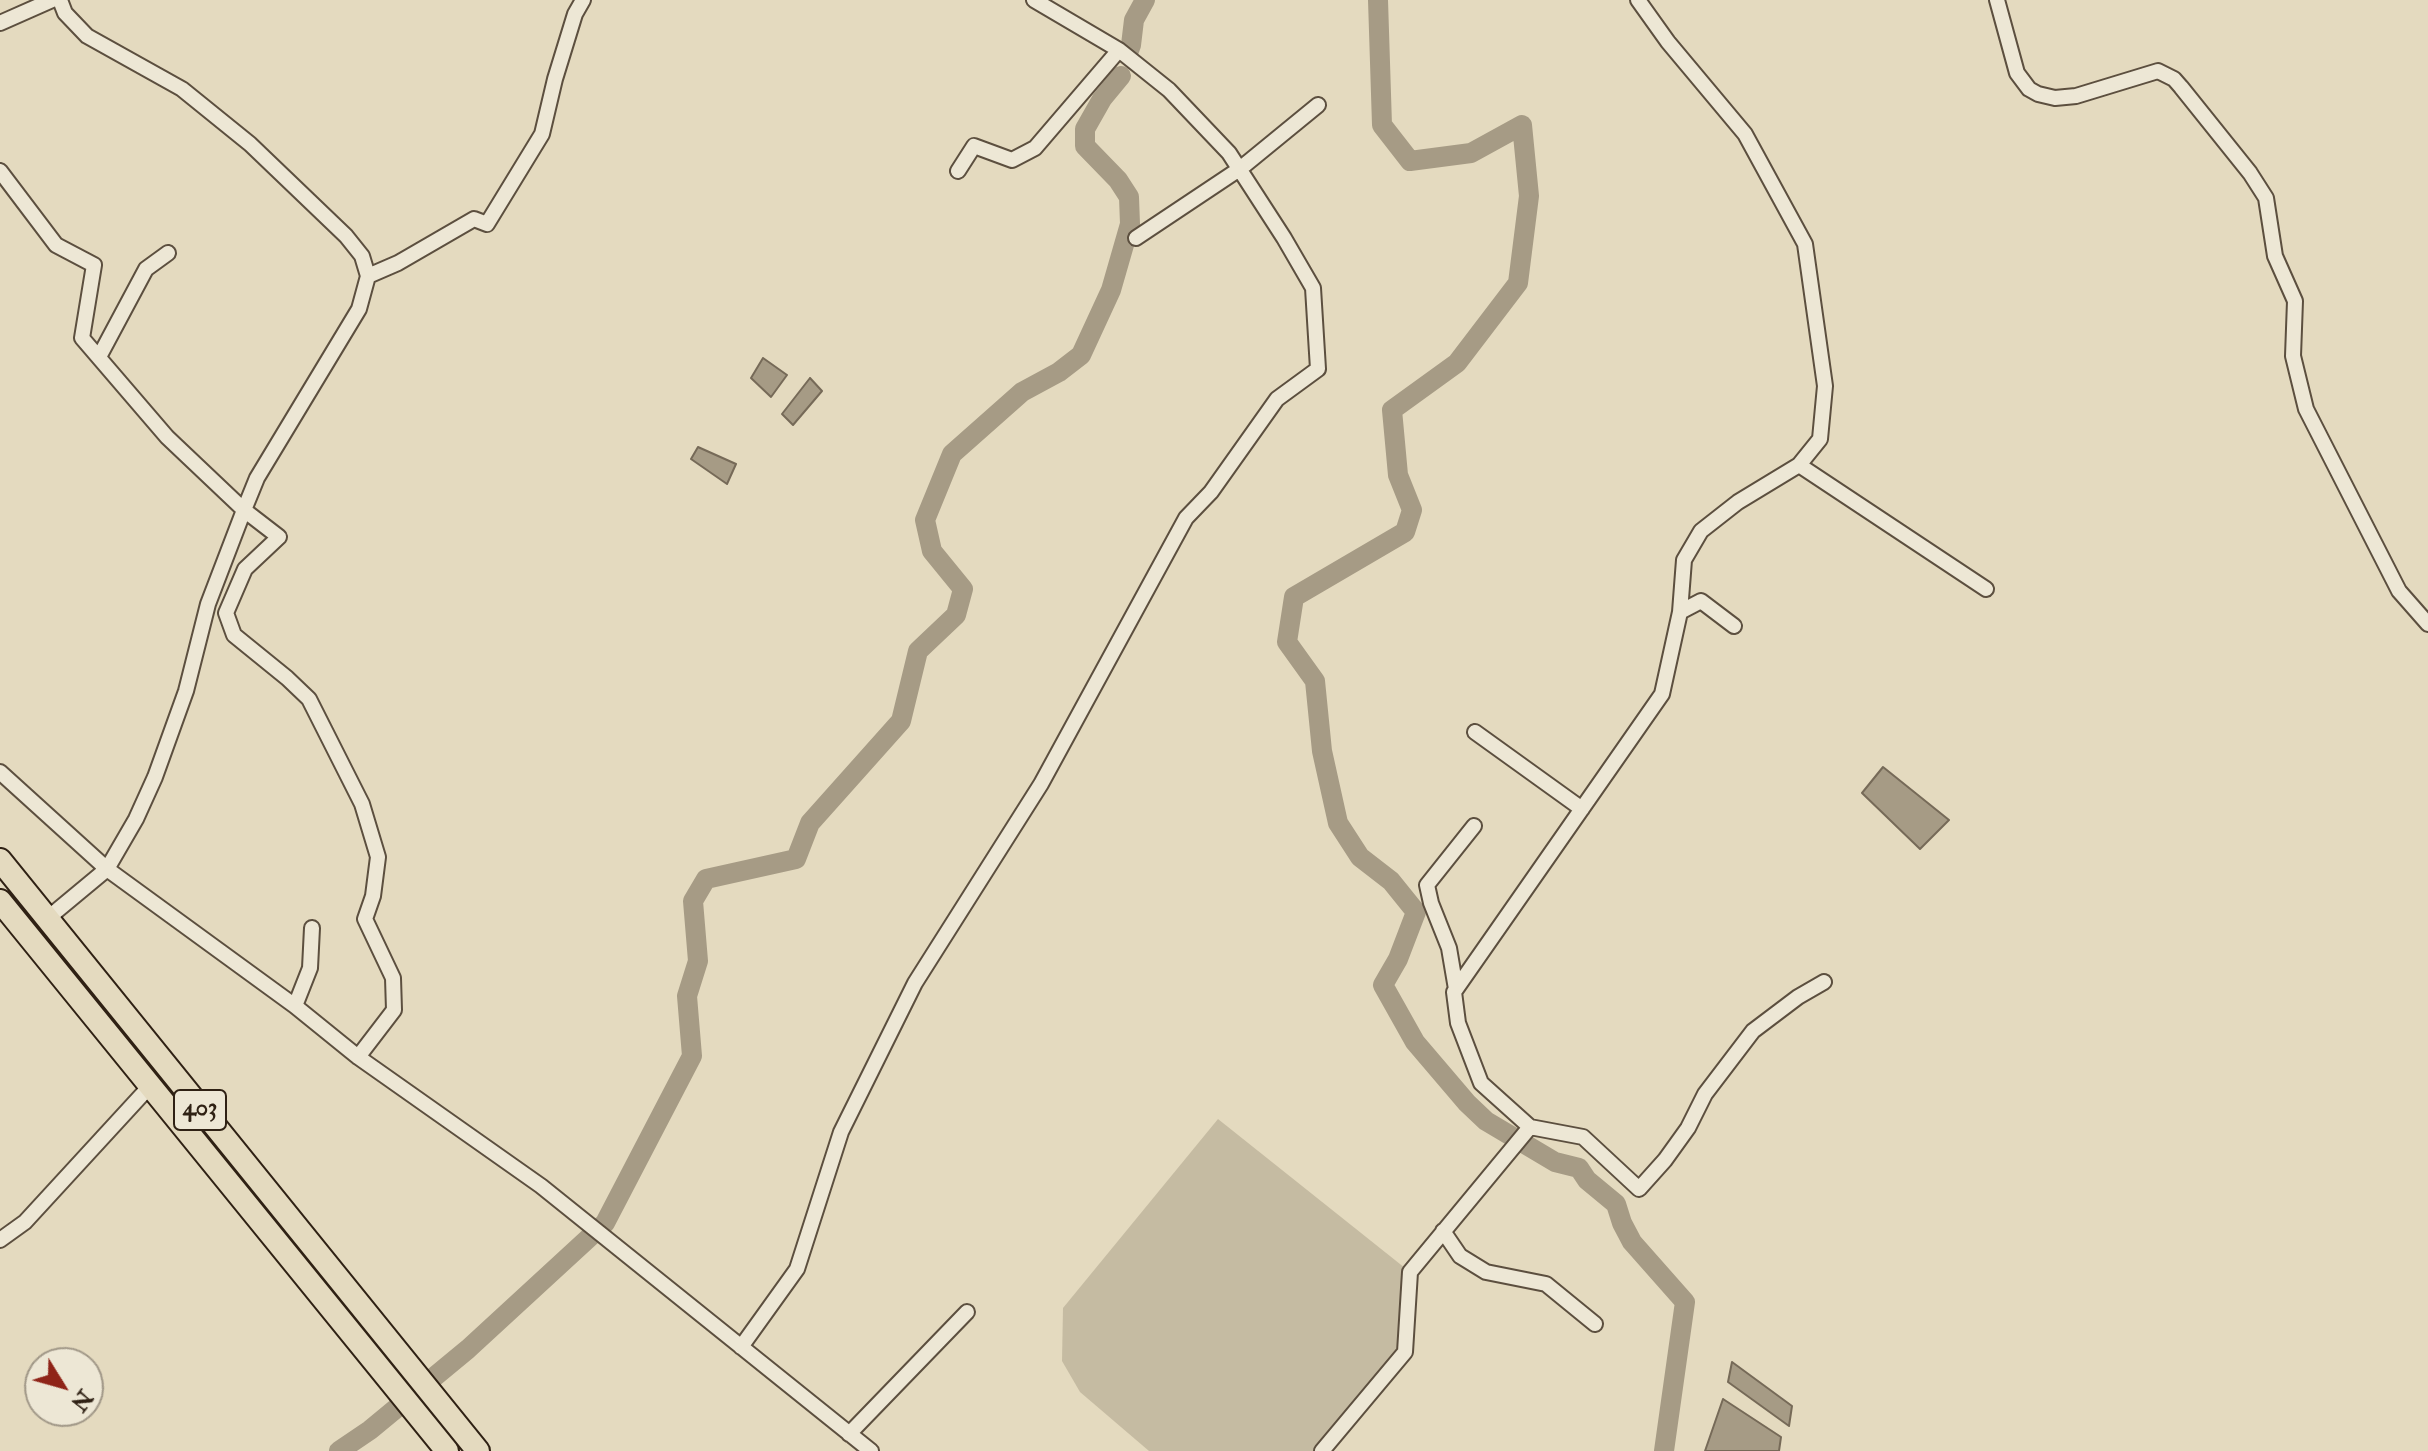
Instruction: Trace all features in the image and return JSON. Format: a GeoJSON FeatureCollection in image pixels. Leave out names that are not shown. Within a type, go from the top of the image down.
{"type":"FeatureCollection","features":[{"type":"Feature","properties":{"kind":"highway","name":"403"},"geometry":{"type":"LineString","coordinates":[[0,860],[478,1451]]}},
{"type":"Feature","properties":{"kind":"highway","name":"403"},"geometry":{"type":"LineString","coordinates":[[0,901],[447,1451]]}},
{"type":"Feature","properties":{"kind":"street"},"geometry":{"type":"LineString","coordinates":[[0,23],[52,0]]}},
{"type":"Feature","properties":{"kind":"street"},"geometry":{"type":"LineString","coordinates":[[48,918],[107,869],[122,846],[155,777],[186,691],[208,604],[257,478],[359,309],[368,276],[362,256],[346,236],[250,144],[182,89],[87,36],[65,13],[60,0]]}},
{"type":"Feature","properties":{"kind":"street"},"geometry":{"type":"LineString","coordinates":[[368,276],[398,263],[474,219],[487,224],[542,134],[555,79],[575,14],[583,0]]}},
{"type":"Feature","properties":{"kind":"street"},"geometry":{"type":"LineString","coordinates":[[741,1347],[797,1269],[841,1132],[915,983],[1041,784],[1186,518],[1211,492],[1277,399],[1318,369],[1313,288],[1241,168],[1169,90],[1119,50],[1034,0]]}},
{"type":"Feature","properties":{"kind":"street"},"geometry":{"type":"LineString","coordinates":[[1638,0],[1668,42],[1745,134],[1805,244],[1825,386],[1820,439],[1799,465],[1738,502],[1701,531],[1684,560],[1680,612],[1662,694],[1454,992],[1458,1023],[1481,1083],[1530,1127],[1583,1137],[1639,1189],[1665,1160],[1688,1128],[1705,1094],[1753,1031],[1798,997],[1824,982]]}},
{"type":"Feature","properties":{"kind":"street"},"geometry":{"type":"LineString","coordinates":[[1997,0],[2017,73],[2029,89],[2055,98],[2076,96],[2158,71],[2174,79],[2259,186],[2266,198],[2275,256],[2295,301],[2293,356],[2306,409],[2399,591],[2427,622]]}},
{"type":"Feature","properties":{"kind":"street"},"geometry":{"type":"LineString","coordinates":[[958,171],[974,146],[1012,160],[1035,148],[1119,50]]}},
{"type":"Feature","properties":{"kind":"street"},"geometry":{"type":"LineString","coordinates":[[1136,238],[1241,168],[1318,105]]}},
{"type":"Feature","properties":{"kind":"street"},"geometry":{"type":"LineString","coordinates":[[0,171],[56,245],[94,265],[82,338],[167,437],[244,510],[279,537],[245,569],[226,613],[234,635],[309,699],[362,804],[378,857],[373,896],[365,919],[393,978],[394,1010],[358,1057]]}},
{"type":"Feature","properties":{"kind":"street"},"geometry":{"type":"LineString","coordinates":[[99,357],[146,269],[168,253]]}},
{"type":"Feature","properties":{"kind":"street"},"geometry":{"type":"LineString","coordinates":[[1799,465],[1986,589]]}},
{"type":"Feature","properties":{"kind":"street"},"geometry":{"type":"LineString","coordinates":[[1680,612],[1701,601],[1734,626]]}},
{"type":"Feature","properties":{"kind":"street"},"geometry":{"type":"LineString","coordinates":[[1475,732],[1582,809]]}},
{"type":"Feature","properties":{"kind":"street"},"geometry":{"type":"LineString","coordinates":[[0,772],[107,869],[295,1006],[358,1057],[541,1186],[871,1451]]}},
{"type":"Feature","properties":{"kind":"street"},"geometry":{"type":"LineString","coordinates":[[1456,989],[1449,948],[1427,885],[1474,826]]}},
{"type":"Feature","properties":{"kind":"street"},"geometry":{"type":"LineString","coordinates":[[295,1006],[310,968],[312,928]]}},
{"type":"Feature","properties":{"kind":"street"},"geometry":{"type":"LineString","coordinates":[[0,1240],[25,1222],[150,1086]]}},
{"type":"Feature","properties":{"kind":"street"},"geometry":{"type":"LineString","coordinates":[[1327,1449],[1405,1352],[1410,1272],[1530,1127]]}},
{"type":"Feature","properties":{"kind":"street"},"geometry":{"type":"LineString","coordinates":[[1443,1231],[1460,1256],[1486,1272],[1546,1284],[1595,1324]]}},
{"type":"Feature","properties":{"kind":"street"},"geometry":{"type":"LineString","coordinates":[[849,1434],[967,1312]]}},
{"type":"Feature","properties":{"kind":"shaded area"},"geometry":{"type":"Polygon","coordinates":[[[763,358],[787,375],[771,397],[751,378],[763,358]]]}},
{"type":"Feature","properties":{"kind":"shaded area"},"geometry":{"type":"Polygon","coordinates":[[[810,378],[822,391],[793,425],[782,414],[810,378]]]}},
{"type":"Feature","properties":{"kind":"shaded area"},"geometry":{"type":"Polygon","coordinates":[[[698,447],[736,464],[727,484],[691,459],[698,447]]]}},
{"type":"Feature","properties":{"kind":"shaded area"},"geometry":{"type":"Polygon","coordinates":[[[1883,767],[1949,820],[1920,849],[1862,793],[1883,767]]]}},
{"type":"Feature","properties":{"kind":"shaded area"},"geometry":{"type":"Polygon","coordinates":[[[1218,1119],[1410,1272],[1405,1352],[1322,1451],[1149,1451],[1080,1392],[1062,1361],[1063,1308],[1218,1119]]]}},
{"type":"Feature","properties":{"kind":"shaded area"},"geometry":{"type":"Polygon","coordinates":[[[1732,1362],[1792,1406],[1789,1426],[1728,1382],[1732,1362]]]}},
{"type":"Feature","properties":{"kind":"shaded area"},"geometry":{"type":"Polygon","coordinates":[[[1723,1399],[1781,1437],[1779,1451],[1705,1451],[1723,1399]]]}},
{"type":"Feature","properties":{"kind":"waterway"},"geometry":{"type":"LineString","coordinates":[[1128,53],[1134,20],[1145,0]]}},
{"type":"Feature","properties":{"kind":"waterway"},"geometry":{"type":"LineString","coordinates":[[1378,0],[1382,125],[1410,161],[1471,153],[1522,125],[1529,196],[1518,283],[1457,363],[1392,410],[1398,475],[1412,510],[1405,532],[1294,597],[1287,642],[1315,681],[1322,751],[1338,823],[1360,857],[1391,881],[1416,912],[1398,959],[1383,985],[1415,1042],[1486,1121],[1555,1162],[1579,1168],[1587,1180],[1616,1204],[1632,1242],[1685,1302],[1664,1451]]}},
{"type":"Feature","properties":{"kind":"waterway"},"geometry":{"type":"LineString","coordinates":[[339,1451],[370,1430],[468,1349],[605,1223],[692,1056],[687,996],[698,961],[693,901],[706,879],[796,859],[810,823],[901,721],[918,651],[956,615],[963,589],[932,551],[925,520],[952,454],[1022,392],[1059,372],[1081,355],[1111,290],[1130,224],[1129,197],[1118,180],[1085,146],[1085,129],[1102,99],[1121,76]]}}]}
